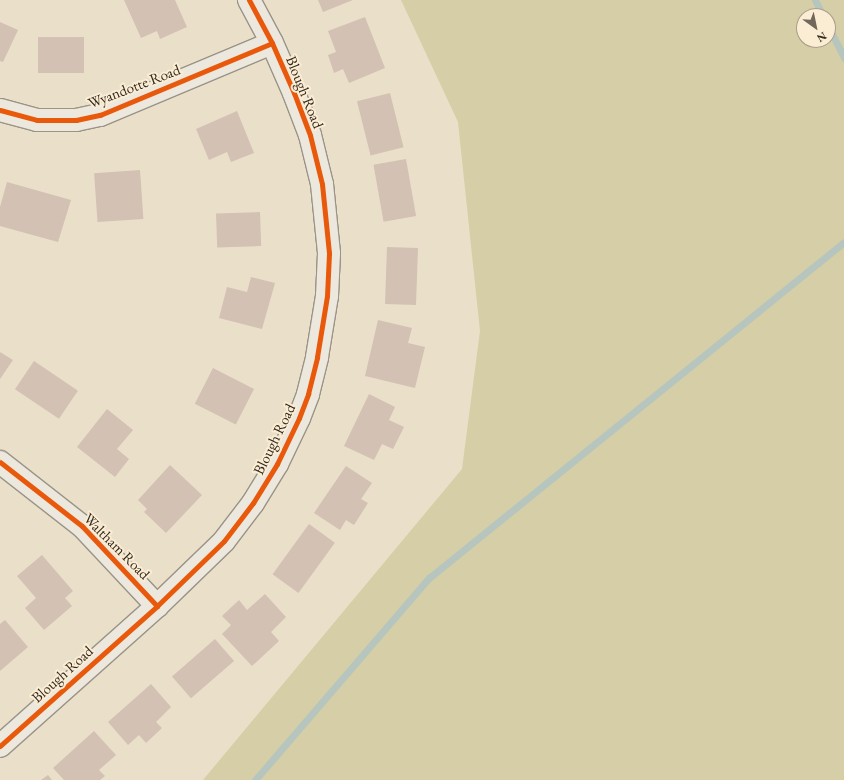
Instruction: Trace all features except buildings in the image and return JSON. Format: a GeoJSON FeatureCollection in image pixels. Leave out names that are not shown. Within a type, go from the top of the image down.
{"type":"FeatureCollection","features":[{"type":"Feature","properties":{"kind":"street","name":"Blough Road"},"geometry":{"type":"LineString","coordinates":[[0,746],[157,606],[224,541],[253,503],[277,464],[299,418],[308,394],[317,357],[327,296],[329,253],[322,184],[310,135],[294,93],[272,43],[249,0]]}},
{"type":"Feature","properties":{"kind":"street","name":"Wyandotte Road"},"geometry":{"type":"LineString","coordinates":[[0,110],[37,120],[76,120],[100,115],[272,43]]}},
{"type":"Feature","properties":{"kind":"street","name":"Waltham Road"},"geometry":{"type":"LineString","coordinates":[[0,462],[82,526],[157,606]]}},
{"type":"Feature","properties":{"kind":"shaded area"},"geometry":{"type":"Polygon","coordinates":[[[401,0],[844,0],[844,780],[203,780],[462,469],[480,331],[458,122],[401,0]]]}},
{"type":"Feature","properties":{"kind":"waterway"},"geometry":{"type":"LineString","coordinates":[[815,0],[819,8]]}},
{"type":"Feature","properties":{"kind":"waterway"},"geometry":{"type":"LineString","coordinates":[[836,42],[844,58]]}},
{"type":"Feature","properties":{"kind":"waterway"},"geometry":{"type":"LineString","coordinates":[[255,780],[429,578],[844,242]]}},
{"type":"Feature","properties":{"kind":"cycle path"},"geometry":{"type":"LineString","coordinates":[[0,746],[157,606],[224,541],[253,503],[277,464],[299,418],[308,394],[317,357],[327,296],[329,253],[322,184],[310,135],[294,93],[272,43],[249,0]]}},
{"type":"Feature","properties":{"kind":"cycle path"},"geometry":{"type":"LineString","coordinates":[[0,110],[37,120],[76,120],[100,115],[272,43]]}},
{"type":"Feature","properties":{"kind":"cycle path"},"geometry":{"type":"LineString","coordinates":[[0,462],[82,526],[157,606]]}}]}
